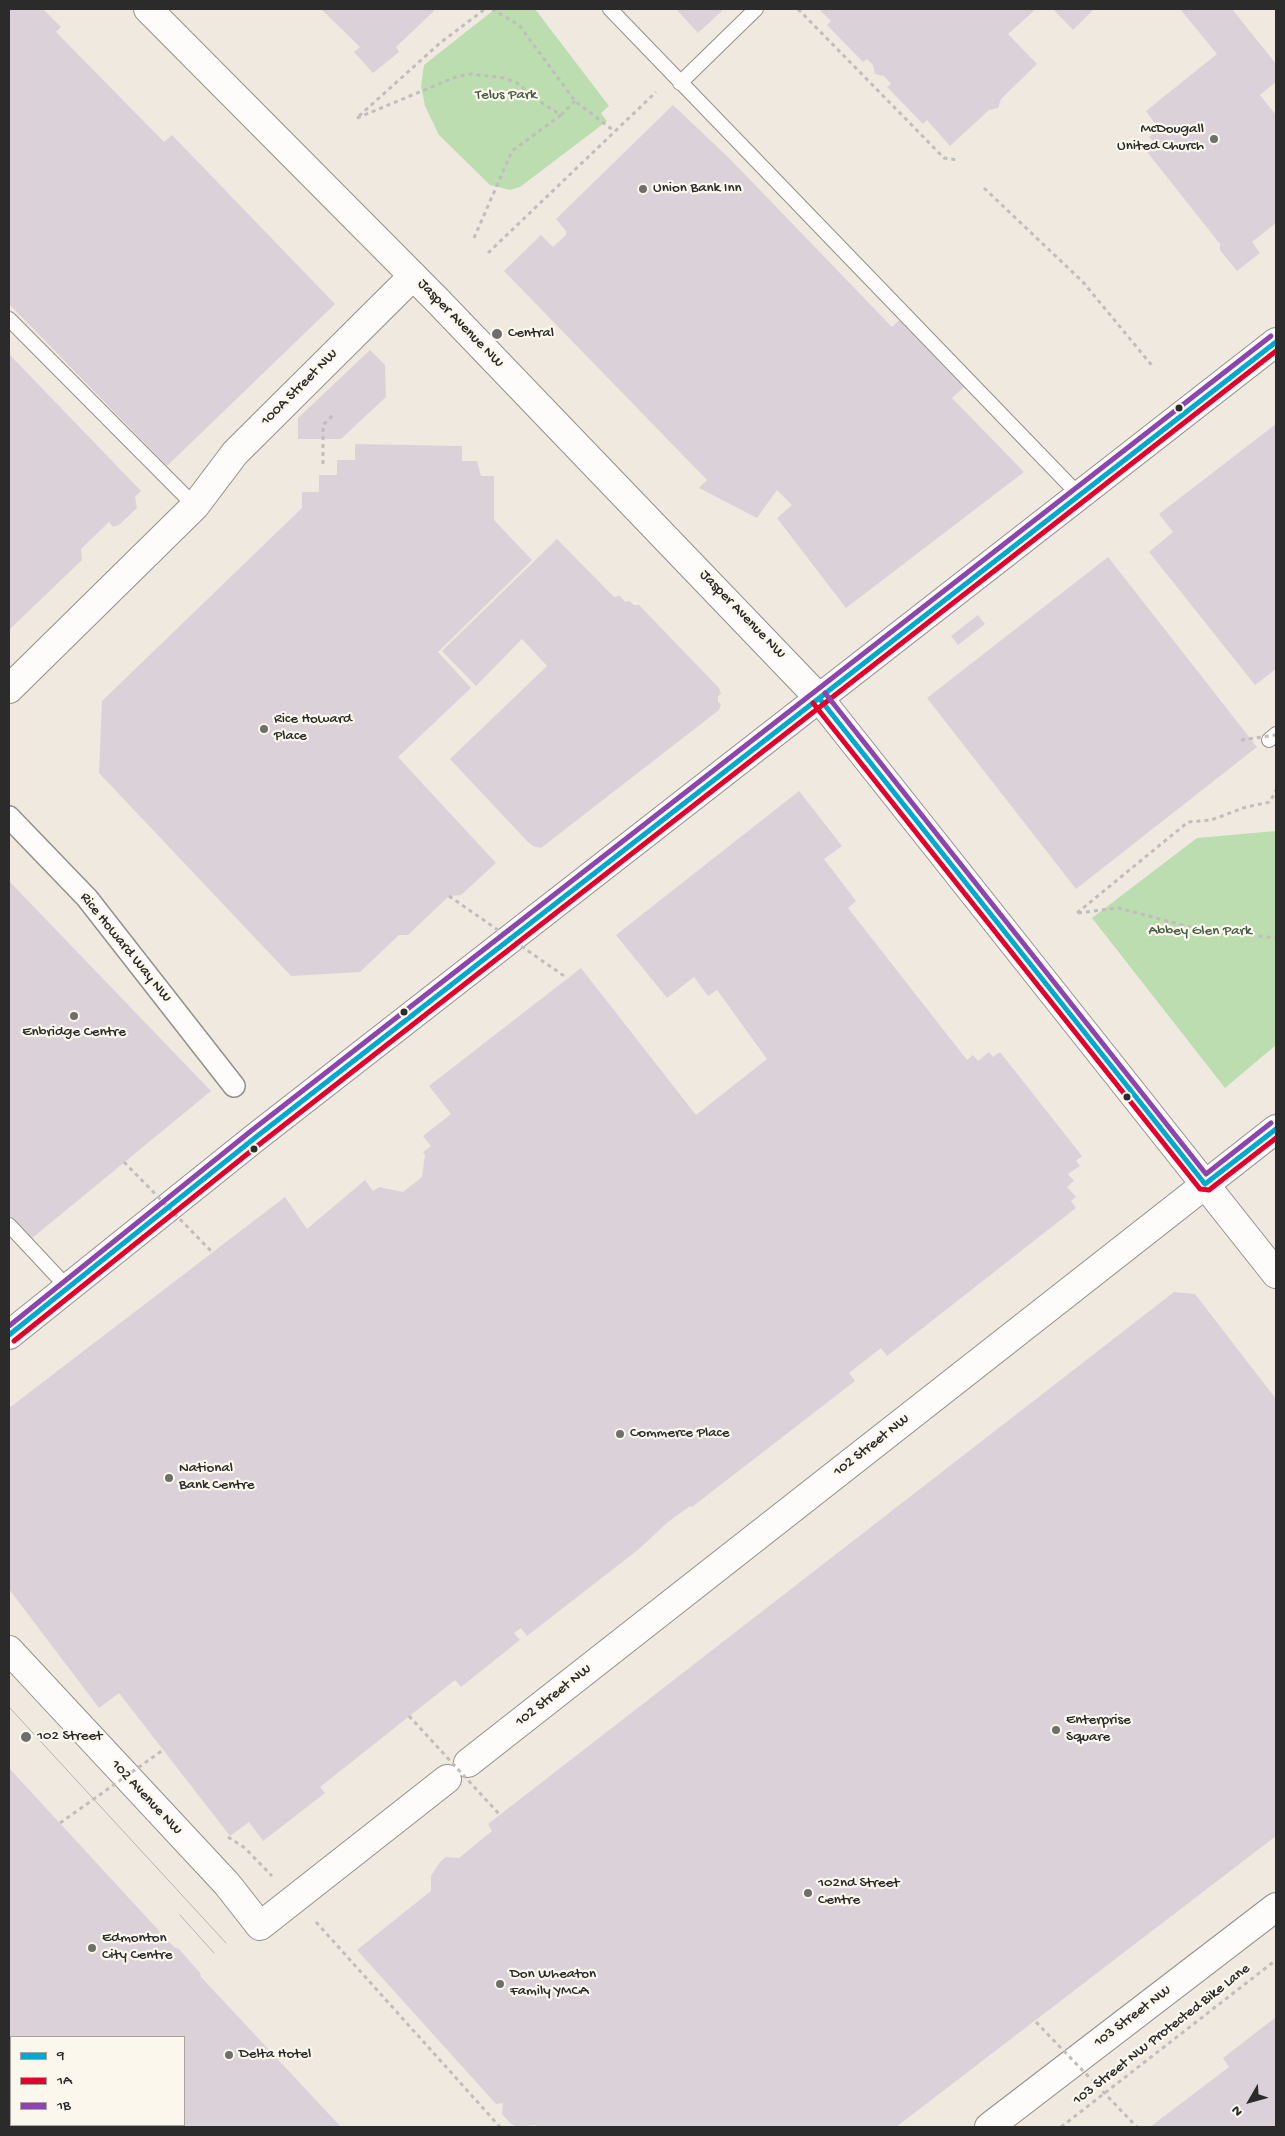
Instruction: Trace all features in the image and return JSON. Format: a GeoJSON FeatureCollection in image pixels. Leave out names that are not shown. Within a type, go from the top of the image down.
{"type":"FeatureCollection","features":[{"type":"Feature","properties":{"kind":"main road","name":"Jasper Avenue NW"},"geometry":{"type":"LineString","coordinates":[[148,9],[413,276],[761,635],[819,698],[1276,1274]]}},
{"type":"Feature","properties":{"kind":"main road","name":"100A Street NW"},"geometry":{"type":"LineString","coordinates":[[195,506],[235,453],[413,276]]}},
{"type":"Feature","properties":{"kind":"main road"},"geometry":{"type":"LineString","coordinates":[[9,1335],[256,1137],[1276,342]]}},
{"type":"Feature","properties":{"kind":"main road"},"geometry":{"type":"LineString","coordinates":[[9,689],[195,506]]}},
{"type":"Feature","properties":{"kind":"main road","name":"102 Street NW"},"geometry":{"type":"LineString","coordinates":[[468,1763],[1276,1129]]}},
{"type":"Feature","properties":{"kind":"main road","name":"102 Avenue NW"},"geometry":{"type":"LineString","coordinates":[[9,1650],[227,1884],[260,1926],[447,1779]]}},
{"type":"Feature","properties":{"kind":"main road","name":"103 Street NW"},"geometry":{"type":"LineString","coordinates":[[989,2127],[1276,1907]]}},
{"type":"Feature","properties":{"kind":"street","name":"Rice Howard Way NW"},"geometry":{"type":"LineString","coordinates":[[9,817],[87,898],[234,1086]]}},
{"type":"Feature","properties":{"kind":"lane"},"geometry":{"type":"LineString","coordinates":[[610,9],[1079,495]]}},
{"type":"Feature","properties":{"kind":"lane"},"geometry":{"type":"LineString","coordinates":[[680,83],[756,9]]}},
{"type":"Feature","properties":{"kind":"lane"},"geometry":{"type":"LineString","coordinates":[[9,319],[195,506]]}},
{"type":"Feature","properties":{"kind":"lane"},"geometry":{"type":"LineString","coordinates":[[9,1225],[68,1288]]}},
{"type":"Feature","properties":{"kind":"path"},"geometry":{"type":"LineString","coordinates":[[485,9],[440,43],[357,118],[458,76],[471,74],[504,78],[517,83],[539,101],[561,114]]}},
{"type":"Feature","properties":{"kind":"path"},"geometry":{"type":"LineString","coordinates":[[492,9],[519,25],[575,101],[614,131]]}},
{"type":"Feature","properties":{"kind":"path"},"geometry":{"type":"LineString","coordinates":[[798,9],[944,158],[958,160]]}},
{"type":"Feature","properties":{"kind":"path"},"geometry":{"type":"LineString","coordinates":[[488,252],[658,90],[680,83]]}},
{"type":"Feature","properties":{"kind":"path"},"geometry":{"type":"LineString","coordinates":[[474,238],[512,151],[575,101]]}},
{"type":"Feature","properties":{"kind":"path"},"geometry":{"type":"LineString","coordinates":[[984,188],[1083,282],[1154,368]]}},
{"type":"Feature","properties":{"kind":"path"},"geometry":{"type":"LineString","coordinates":[[323,464],[323,425],[333,415]]}},
{"type":"Feature","properties":{"kind":"path"},"geometry":{"type":"LineString","coordinates":[[1241,740],[1274,736]]}},
{"type":"Feature","properties":{"kind":"path"},"geometry":{"type":"LineString","coordinates":[[1276,790],[1270,802],[1246,807],[1211,820],[1188,822],[1077,913],[1119,908],[1197,929],[1276,938]]}},
{"type":"Feature","properties":{"kind":"path"},"geometry":{"type":"LineString","coordinates":[[449,896],[567,978]]}},
{"type":"Feature","properties":{"kind":"path"},"geometry":{"type":"LineString","coordinates":[[124,1162],[212,1252]]}},
{"type":"Feature","properties":{"kind":"path"},"geometry":{"type":"LineString","coordinates":[[409,1716],[500,1815]]}},
{"type":"Feature","properties":{"kind":"path"},"geometry":{"type":"LineString","coordinates":[[60,1823],[163,1750]]}},
{"type":"Feature","properties":{"kind":"path"},"geometry":{"type":"LineString","coordinates":[[330,1938],[500,2127]]}},
{"type":"Feature","properties":{"kind":"path","name":"103 Street NW Protected Bike Lane"},"geometry":{"type":"LineString","coordinates":[[1061,2127],[1276,1960]]}},
{"type":"Feature","properties":{"kind":"path"},"geometry":{"type":"LineString","coordinates":[[1036,2022],[1137,2127]]}},
{"type":"Feature","properties":{"kind":"green space","name":"Telus Park"},"geometry":{"type":"Polygon","coordinates":[[[495,9],[535,9],[609,106],[601,113],[607,121],[520,187],[510,190],[490,185],[439,135],[425,106],[421,86],[424,65],[495,9]]]}},
{"type":"Feature","properties":{"kind":"green space","name":"Abbey Glen Park"},"geometry":{"type":"Polygon","coordinates":[[[1276,831],[1276,1045],[1225,1088],[1092,918],[1197,838],[1276,831]]]}},
{"type":"Feature","properties":{"kind":"building"},"geometry":{"type":"Polygon","coordinates":[[[9,9],[43,9],[61,27],[56,32],[164,142],[172,135],[335,304],[167,466],[9,304],[9,9]]]}},
{"type":"Feature","properties":{"kind":"building"},"geometry":{"type":"Polygon","coordinates":[[[321,9],[436,9],[396,47],[399,52],[373,73],[354,52],[360,47],[321,9]]]}},
{"type":"Feature","properties":{"kind":"building"},"geometry":{"type":"Polygon","coordinates":[[[676,9],[724,9],[698,33],[676,9]]]}},
{"type":"Feature","properties":{"kind":"building"},"geometry":{"type":"Polygon","coordinates":[[[819,9],[1036,9],[1008,34],[1037,64],[1001,99],[998,108],[989,110],[950,146],[927,120],[923,124],[887,87],[891,84],[884,76],[875,74],[873,65],[867,59],[863,62],[827,25],[831,21],[819,9]]]}},
{"type":"Feature","properties":{"kind":"building"},"geometry":{"type":"Polygon","coordinates":[[[1053,9],[1094,9],[1073,30],[1053,9]]]}},
{"type":"Feature","properties":{"kind":"building","name":"McDougall United Church"},"geometry":{"type":"Polygon","coordinates":[[[1180,9],[1232,9],[1276,64],[1276,82],[1260,95],[1276,115],[1276,223],[1252,242],[1260,253],[1237,271],[1220,250],[1220,244],[1144,148],[1153,141],[1149,137],[1159,129],[1146,111],[1217,54],[1180,9]]]}},
{"type":"Feature","properties":{"kind":"building"},"geometry":{"type":"Polygon","coordinates":[[[673,105],[730,159],[892,327],[899,320],[964,387],[952,398],[1024,472],[846,608],[777,518],[792,505],[777,490],[757,518],[699,488],[707,480],[504,271],[541,235],[553,247],[566,235],[566,231],[556,219],[673,105]]]}},
{"type":"Feature","properties":{"kind":"building"},"geometry":{"type":"Polygon","coordinates":[[[370,350],[385,365],[386,397],[341,439],[298,439],[298,418],[370,350]]]}},
{"type":"Feature","properties":{"kind":"building"},"geometry":{"type":"Polygon","coordinates":[[[9,354],[141,491],[135,497],[137,508],[119,525],[113,527],[109,522],[81,549],[82,560],[9,630],[9,354]]]}},
{"type":"Feature","properties":{"kind":"building"},"geometry":{"type":"Polygon","coordinates":[[[1276,424],[1276,669],[1255,685],[1149,552],[1173,532],[1159,514],[1276,424]]]}},
{"type":"Feature","properties":{"kind":"building","name":"Rice Howard Place"},"geometry":{"type":"Polygon","coordinates":[[[355,444],[462,446],[462,461],[477,461],[481,476],[494,476],[494,520],[532,560],[438,652],[471,688],[398,757],[496,863],[461,895],[449,896],[408,935],[399,935],[360,972],[291,976],[99,773],[102,701],[302,508],[302,492],[319,492],[319,475],[337,475],[337,460],[355,460],[355,444]]]}},
{"type":"Feature","properties":{"kind":"building"},"geometry":{"type":"Polygon","coordinates":[[[557,539],[614,597],[620,596],[625,602],[629,601],[634,605],[639,605],[719,688],[721,694],[718,696],[718,702],[721,704],[719,710],[541,848],[533,846],[527,841],[450,759],[547,666],[522,639],[476,686],[442,651],[557,539]]]}},
{"type":"Feature","properties":{"kind":"building"},"geometry":{"type":"Polygon","coordinates":[[[1108,557],[1257,747],[1076,889],[927,698],[1108,557]]]}},
{"type":"Feature","properties":{"kind":"building"},"geometry":{"type":"Polygon","coordinates":[[[978,615],[985,624],[958,645],[951,636],[978,615]]]}},
{"type":"Feature","properties":{"kind":"building"},"geometry":{"type":"Polygon","coordinates":[[[799,791],[842,846],[824,859],[856,901],[848,908],[967,1060],[973,1055],[978,1061],[989,1052],[993,1057],[1000,1052],[1082,1156],[1076,1161],[1080,1166],[1068,1174],[1074,1181],[1067,1187],[1076,1197],[1071,1201],[1076,1208],[887,1356],[881,1348],[849,1373],[855,1381],[692,1507],[690,1506],[668,1522],[639,1549],[527,1636],[521,1628],[514,1633],[520,1640],[461,1687],[455,1680],[320,1787],[325,1793],[263,1841],[249,1822],[230,1836],[119,1693],[99,1708],[9,1589],[9,1408],[285,1197],[307,1229],[365,1180],[373,1191],[379,1187],[403,1192],[422,1177],[425,1155],[423,1152],[431,1146],[423,1136],[451,1114],[429,1086],[581,968],[696,1115],[767,1059],[717,990],[708,996],[694,977],[667,998],[616,935],[799,791]]]}},
{"type":"Feature","properties":{"kind":"building","name":"Enbridge Centre"},"geometry":{"type":"Polygon","coordinates":[[[9,881],[211,1091],[31,1239],[9,1216],[9,881]]]}},
{"type":"Feature","properties":{"kind":"building"},"geometry":{"type":"Polygon","coordinates":[[[1174,1292],[1195,1294],[1276,1399],[1276,1836],[896,2127],[537,2127],[535,2125],[518,2127],[511,2124],[502,2114],[503,2103],[496,2104],[357,1950],[431,1891],[431,1876],[440,1862],[446,1857],[459,1858],[492,1831],[488,1824],[1174,1292]]]}},
{"type":"Feature","properties":{"kind":"building","name":"Edmonton City Centre"},"geometry":{"type":"Polygon","coordinates":[[[9,1768],[174,1947],[179,1949],[200,1973],[201,1977],[341,2127],[9,2127],[9,1768]]]}},
{"type":"Feature","properties":{"kind":"building"},"geometry":{"type":"Polygon","coordinates":[[[1276,2017],[1276,2127],[1150,2127],[1229,2067],[1223,2058],[1276,2017]]]}},
{"type":"Feature","properties":{"kind":"tram line"},"geometry":{"type":"LineString","coordinates":[[9,1707],[226,1943]]}},
{"type":"Feature","properties":{"kind":"tram line"},"geometry":{"type":"LineString","coordinates":[[180,1915],[214,1953]]}},
{"type":"Feature","properties":{"kind":"transit line","name":"1B"},"geometry":{"type":"LineString","coordinates":[[9,1326],[251,1131],[1271,336]]}},
{"type":"Feature","properties":{"kind":"transit line","name":"9"},"geometry":{"type":"LineString","coordinates":[[9,1335],[256,1137],[1276,342]]}},
{"type":"Feature","properties":{"kind":"transit line","name":"1A"},"geometry":{"type":"LineString","coordinates":[[14,1341],[261,1143],[1276,351]]}},
{"type":"Feature","properties":{"kind":"transit line","name":"1B"},"geometry":{"type":"LineString","coordinates":[[825,693],[1206,1174],[1271,1123]]}},
{"type":"Feature","properties":{"kind":"transit line","name":"9"},"geometry":{"type":"LineString","coordinates":[[819,698],[1205,1184],[1276,1129]]}},
{"type":"Feature","properties":{"kind":"transit line","name":"1A"},"geometry":{"type":"LineString","coordinates":[[813,703],[1200,1189],[1209,1190],[1276,1138]]}},
{"type":"Feature","properties":{"kind":"place","name":"McDougall United Church"},"geometry":{"type":"Point","coordinates":[1214,139]}},
{"type":"Feature","properties":{"kind":"place","name":"Union Bank Inn"},"geometry":{"type":"Point","coordinates":[643,189]}},
{"type":"Feature","properties":{"kind":"place","name":"Central"},"geometry":{"type":"Point","coordinates":[497,334]}},
{"type":"Feature","properties":{"kind":"place","name":"Rice Howard Place"},"geometry":{"type":"Point","coordinates":[264,729]}},
{"type":"Feature","properties":{"kind":"place","name":"Enbridge Centre"},"geometry":{"type":"Point","coordinates":[74,1016]}},
{"type":"Feature","properties":{"kind":"place","name":"Commerce Place"},"geometry":{"type":"Point","coordinates":[620,1434]}},
{"type":"Feature","properties":{"kind":"place","name":"National Bank Centre"},"geometry":{"type":"Point","coordinates":[169,1478]}},
{"type":"Feature","properties":{"kind":"place","name":"Enterprise Square"},"geometry":{"type":"Point","coordinates":[1056,1730]}},
{"type":"Feature","properties":{"kind":"place","name":"102 Street"},"geometry":{"type":"Point","coordinates":[26,1737]}},
{"type":"Feature","properties":{"kind":"place","name":"102nd Street Centre"},"geometry":{"type":"Point","coordinates":[808,1893]}},
{"type":"Feature","properties":{"kind":"place","name":"Edmonton City Centre"},"geometry":{"type":"Point","coordinates":[92,1948]}},
{"type":"Feature","properties":{"kind":"place","name":"Don Wheaton Family YMCA"},"geometry":{"type":"Point","coordinates":[500,1984]}},
{"type":"Feature","properties":{"kind":"place","name":"Delta Hotel"},"geometry":{"type":"Point","coordinates":[229,2055]}}]}
